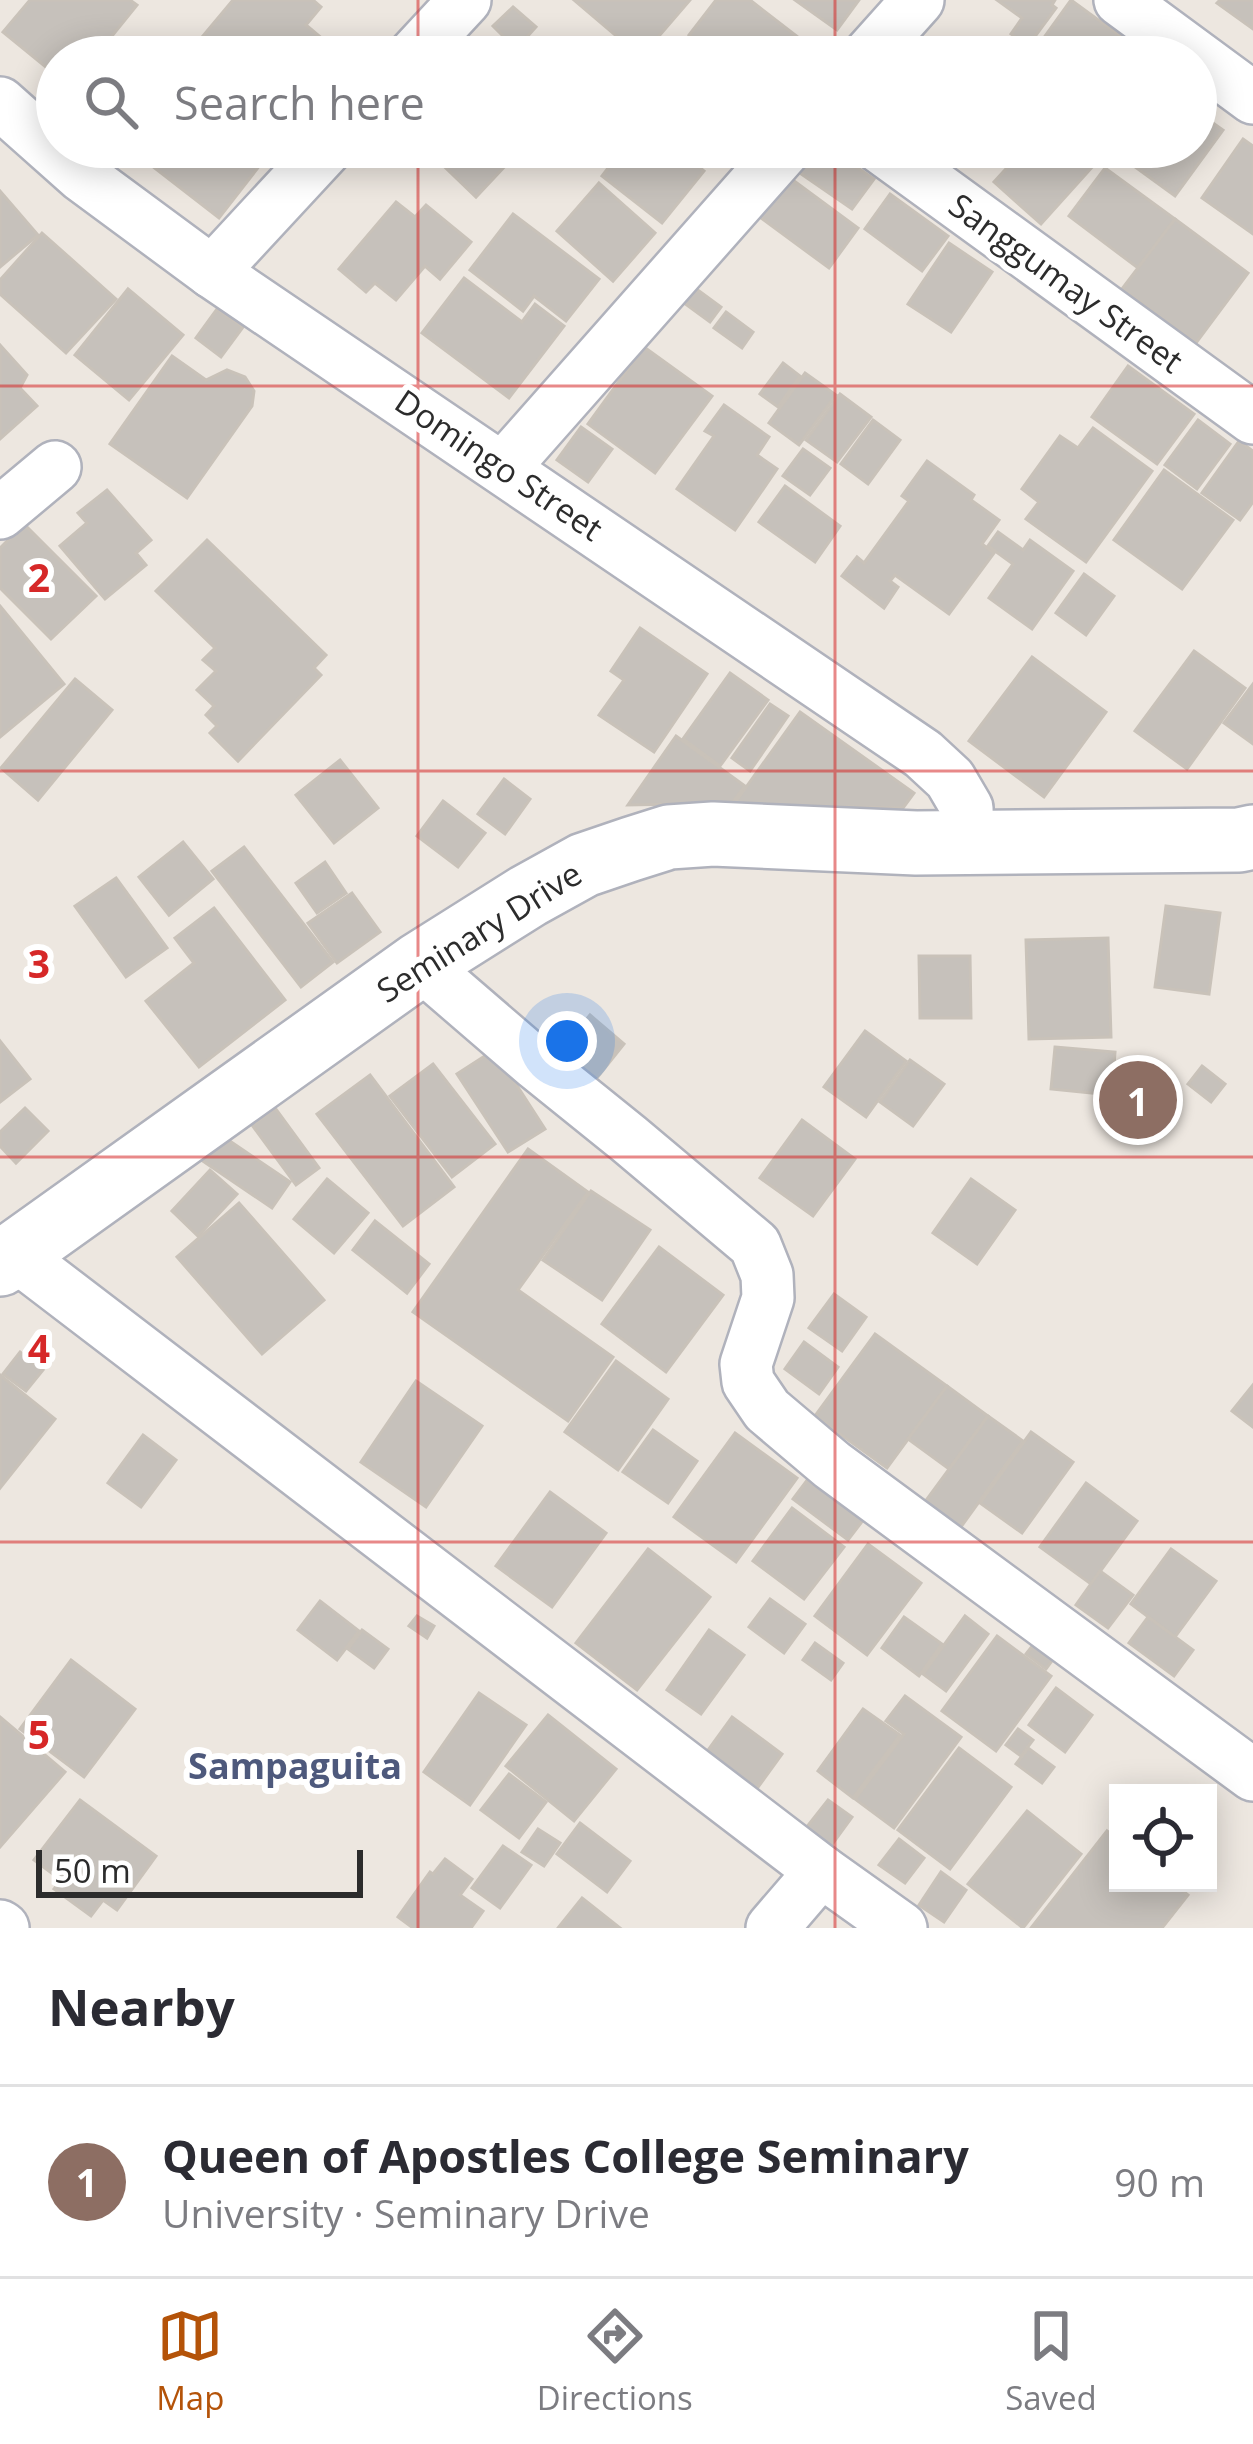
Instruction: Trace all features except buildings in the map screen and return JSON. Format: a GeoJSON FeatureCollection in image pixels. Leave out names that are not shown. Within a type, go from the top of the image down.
{"type":"FeatureCollection","features":[{"type":"Feature","properties":{"kind":"street"},"geometry":{"type":"LineString","coordinates":[[432,36],[465,0]]}},
{"type":"Feature","properties":{"kind":"street"},"geometry":{"type":"LineString","coordinates":[[886,36],[918,0]]}},
{"type":"Feature","properties":{"kind":"street"},"geometry":{"type":"LineString","coordinates":[[1120,0],[1169,36]]}},
{"type":"Feature","properties":{"kind":"street"},"geometry":{"type":"LineString","coordinates":[[1217,71],[1253,98]]}},
{"type":"Feature","properties":{"kind":"street","name":"Domingo Street"},"geometry":{"type":"LineString","coordinates":[[0,103],[36,135]]}},
{"type":"Feature","properties":{"kind":"street","name":"Domingo Street"},"geometry":{"type":"LineString","coordinates":[[73,168],[212,272],[922,754],[950,779],[967,808],[968,842]]}},
{"type":"Feature","properties":{"kind":"street"},"geometry":{"type":"LineString","coordinates":[[212,272],[309,168]]}},
{"type":"Feature","properties":{"kind":"street"},"geometry":{"type":"LineString","coordinates":[[504,467],[768,168]]}},
{"type":"Feature","properties":{"kind":"street","name":"Sanggumay Street"},"geometry":{"type":"LineString","coordinates":[[909,168],[1253,418]]}},
{"type":"Feature","properties":{"kind":"street"},"geometry":{"type":"LineString","coordinates":[[0,513],[55,466]]}},
{"type":"Feature","properties":{"kind":"street","name":"Seminary Drive"},"geometry":{"type":"LineString","coordinates":[[7,1259],[420,964],[584,865],[669,837],[713,834],[916,843],[1253,837]]}},
{"type":"Feature","properties":{"kind":"street"},"geometry":{"type":"LineString","coordinates":[[420,964],[755,1245],[767,1275],[768,1298],[746,1364],[748,1382],[767,1410],[832,1465],[1253,1775]]}},
{"type":"Feature","properties":{"kind":"street"},"geometry":{"type":"LineString","coordinates":[[7,1259],[901,1928]]}},
{"type":"Feature","properties":{"kind":"street"},"geometry":{"type":"LineString","coordinates":[[772,1928],[821,1870]]}},
{"type":"Feature","properties":{"kind":"place","name":"Queen of Apostles College Seminary"},"geometry":{"type":"Point","coordinates":[1138,1100]}},
{"type":"Feature","properties":{"kind":"district","name":"Sampaguita"},"geometry":{"type":"Point","coordinates":[295,1766]}}]}
